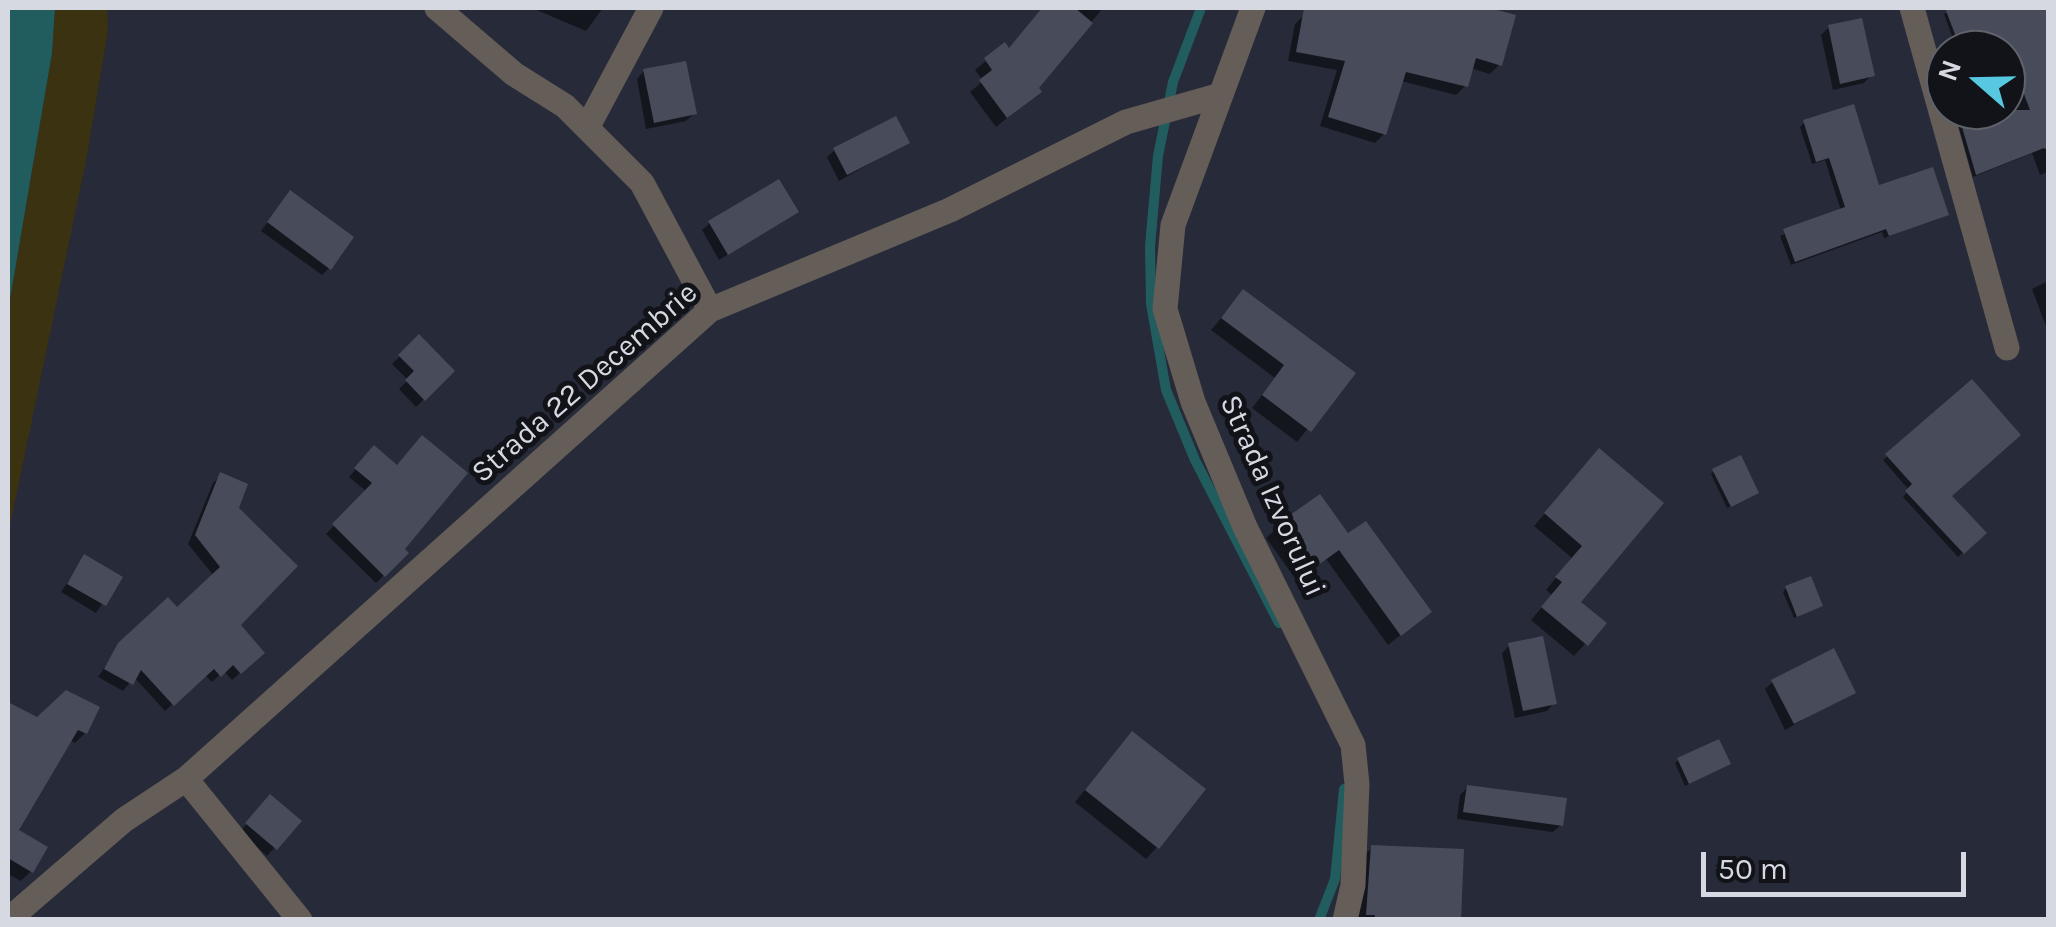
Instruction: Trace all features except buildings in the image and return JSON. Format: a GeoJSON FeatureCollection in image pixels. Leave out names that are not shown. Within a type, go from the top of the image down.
{"type":"FeatureCollection","features":[{"type":"Feature","properties":{"kind":"street"},"geometry":{"type":"LineString","coordinates":[[437,8],[514,74],[588,126],[642,183],[710,310]]}},
{"type":"Feature","properties":{"kind":"street"},"geometry":{"type":"LineString","coordinates":[[588,126],[651,8]]}},
{"type":"Feature","properties":{"kind":"street"},"geometry":{"type":"LineString","coordinates":[[1217,96],[1253,8]]}},
{"type":"Feature","properties":{"kind":"street"},"geometry":{"type":"LineString","coordinates":[[1912,8],[2007,348]]}},
{"type":"Feature","properties":{"kind":"street","name":"Strada 22 Decembrie"},"geometry":{"type":"LineString","coordinates":[[8,920],[124,820],[186,778],[710,310],[950,210],[1126,122],[1217,96]]}},
{"type":"Feature","properties":{"kind":"street","name":"Strada Izvorului"},"geometry":{"type":"LineString","coordinates":[[1217,96],[1173,225],[1165,308],[1193,402],[1245,527],[1353,746],[1357,784],[1353,885],[1345,920]]}},
{"type":"Feature","properties":{"kind":"street"},"geometry":{"type":"LineString","coordinates":[[186,778],[300,920]]}},
{"type":"Feature","properties":{"kind":"sand"},"geometry":{"type":"Polygon","coordinates":[[[55,8],[107,8],[108,31],[87,156],[8,535],[8,311],[52,53],[55,8]]]}},
{"type":"Feature","properties":{"kind":"shaded area"},"geometry":{"type":"Polygon","coordinates":[[[8,8],[55,8],[52,53],[8,311],[8,8]]]}},
{"type":"Feature","properties":{"kind":"waterway"},"geometry":{"type":"LineString","coordinates":[[1201,8],[1173,82],[1158,156],[1150,246],[1151,304],[1166,390],[1195,460],[1279,623]]}},
{"type":"Feature","properties":{"kind":"waterway"},"geometry":{"type":"LineString","coordinates":[[1319,920],[1335,879],[1344,789]]}}]}
